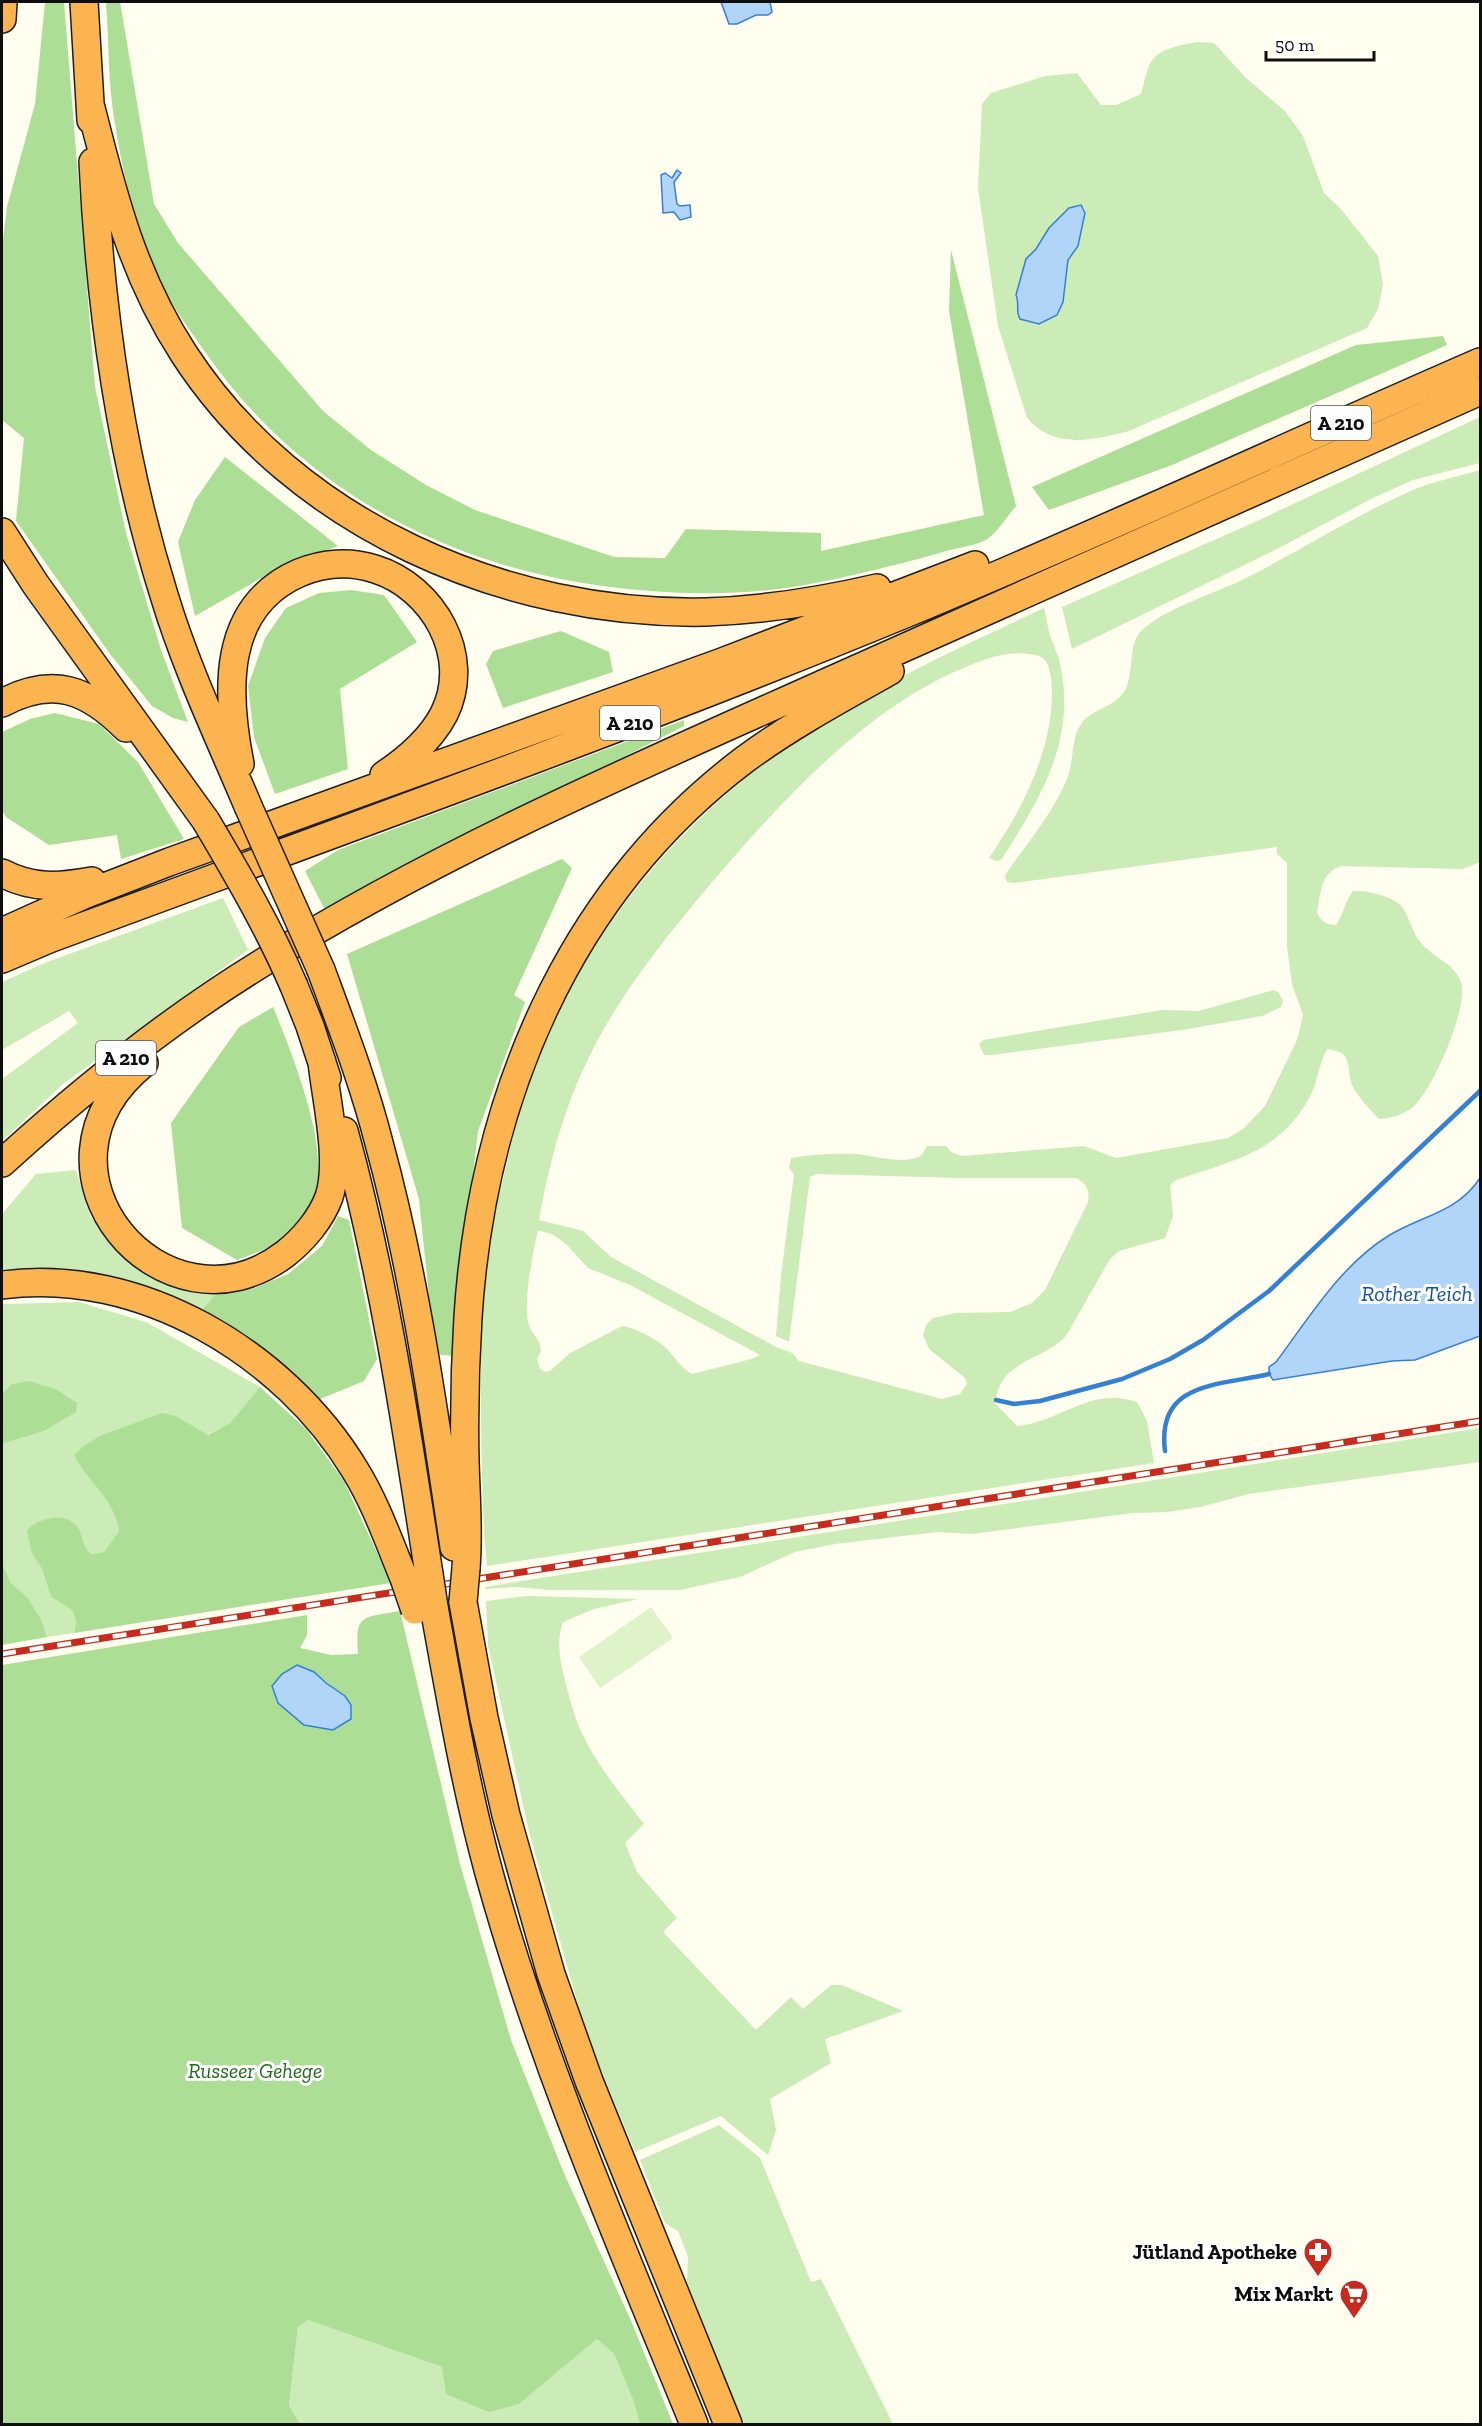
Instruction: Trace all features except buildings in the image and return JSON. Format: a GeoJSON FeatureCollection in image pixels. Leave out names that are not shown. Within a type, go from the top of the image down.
{"type":"FeatureCollection","features":[{"type":"Feature","properties":{"kind":"highway"},"geometry":{"type":"LineString","coordinates":[[2,19],[3,2]]}},
{"type":"Feature","properties":{"kind":"highway"},"geometry":{"type":"LineString","coordinates":[[84,2],[94,190],[105,302],[118,405],[137,500],[176,633],[248,806],[321,970],[357,1066],[398,1215],[462,1569],[463,1602],[484,1718],[506,1815],[551,1974],[589,2081],[728,2424]]}},
{"type":"Feature","properties":{"kind":"highway"},"geometry":{"type":"LineString","coordinates":[[90,104],[127,240],[154,301],[184,355],[250,436],[278,461],[334,504],[371,528],[411,549],[491,580],[549,597],[644,610],[704,612],[803,603],[876,588],[992,559]]}},
{"type":"Feature","properties":{"kind":"highway","name":"A 210"},"geometry":{"type":"LineString","coordinates":[[2,959],[49,939],[696,697],[1008,571],[1480,362]]}},
{"type":"Feature","properties":{"kind":"highway","name":"A 210"},"geometry":{"type":"LineString","coordinates":[[2,1163],[129,1055],[258,965],[351,909],[494,834],[671,752],[1480,391]]}},
{"type":"Feature","properties":{"kind":"highway"},"geometry":{"type":"LineString","coordinates":[[2,932],[84,895],[169,862],[722,662],[992,559],[1202,484]]}},
{"type":"Feature","properties":{"kind":"highway"},"geometry":{"type":"LineString","coordinates":[[4,536],[206,821],[249,892],[294,986],[322,1062],[349,1151],[382,1287],[416,1576],[454,1721],[489,1873],[532,2013],[598,2192],[694,2424]]}},
{"type":"Feature","properties":{"kind":"highway"},"geometry":{"type":"LineString","coordinates":[[248,806],[238,755],[231,692],[232,670],[240,634],[260,601],[275,587],[309,569],[327,565],[350,564],[374,569],[398,579],[419,594],[443,627],[451,650],[454,672],[453,692],[434,730],[401,763],[349,796]]}},
{"type":"Feature","properties":{"kind":"highway"},"geometry":{"type":"LineString","coordinates":[[462,1569],[469,1531],[464,1413],[466,1355],[470,1293],[481,1208],[497,1139],[514,1081],[543,1008],[589,926],[620,883],[652,845],[711,788],[743,761],[825,708],[1063,577]]}},
{"type":"Feature","properties":{"kind":"highway"},"geometry":{"type":"LineString","coordinates":[[2,703],[32,691],[48,690],[64,690],[92,698],[106,707],[176,778]]}},
{"type":"Feature","properties":{"kind":"highway"},"geometry":{"type":"LineString","coordinates":[[2,873],[17,881],[36,886],[57,887],[95,881],[169,862]]}},
{"type":"Feature","properties":{"kind":"highway"},"geometry":{"type":"LineString","coordinates":[[258,965],[129,1075],[102,1112],[94,1144],[96,1184],[104,1210],[115,1228],[131,1246],[150,1261],[172,1271],[218,1278],[234,1277],[250,1272],[275,1261],[293,1248],[319,1216],[333,1179],[334,1164],[322,1062]]}},
{"type":"Feature","properties":{"kind":"highway"},"geometry":{"type":"LineString","coordinates":[[2,1286],[60,1283],[84,1286],[149,1302],[197,1324],[251,1357],[293,1392],[344,1452],[416,1576]]}},
{"type":"Feature","properties":{"kind":"green space"},"geometry":{"type":"Polygon","coordinates":[[[45,2],[64,2],[95,387],[126,533],[161,650],[188,722],[173,718],[152,706],[110,654],[16,521],[24,438],[2,420],[2,248],[7,207],[35,104],[45,2]]]}},
{"type":"Feature","properties":{"kind":"green space"},"geometry":{"type":"Polygon","coordinates":[[[106,2],[120,2],[154,204],[178,243],[323,411],[371,450],[426,485],[475,510],[614,557],[665,558],[686,529],[821,533],[821,551],[984,515],[949,311],[951,250],[1016,506],[990,537],[976,544],[823,582],[729,593],[651,591],[584,583],[520,569],[458,549],[398,522],[343,489],[292,449],[245,402],[203,349],[171,301],[146,245],[132,205],[122,165],[111,94],[106,2]]]}},
{"type":"Feature","properties":{"kind":"green space"},"geometry":{"type":"Polygon","coordinates":[[[1198,42],[1214,43],[1246,78],[1285,111],[1303,136],[1324,193],[1340,208],[1378,256],[1383,284],[1378,309],[1367,328],[1129,431],[1075,440],[1050,435],[1027,418],[998,326],[978,188],[982,104],[991,93],[1045,76],[1077,73],[1101,105],[1116,105],[1141,94],[1146,73],[1157,55],[1170,48],[1198,42]],[[1069,208],[1049,228],[1036,249],[1026,259],[1016,295],[1019,300],[1017,309],[1039,324],[1057,315],[1063,302],[1068,260],[1078,246],[1084,208],[1069,208]]]}},
{"type":"Feature","properties":{"kind":"green space"},"geometry":{"type":"Polygon","coordinates":[[[1443,336],[1447,345],[1172,465],[1049,510],[1032,487],[1356,345],[1443,336]]]}},
{"type":"Feature","properties":{"kind":"green space"},"geometry":{"type":"Polygon","coordinates":[[[1480,417],[1480,463],[1413,480],[1373,498],[1275,550],[1072,649],[1062,607],[1246,526],[1480,417]]]}},
{"type":"Feature","properties":{"kind":"green space"},"geometry":{"type":"Polygon","coordinates":[[[225,457],[338,546],[275,570],[195,616],[178,542],[195,500],[225,457]]]}},
{"type":"Feature","properties":{"kind":"green space"},"geometry":{"type":"Polygon","coordinates":[[[1480,470],[1480,862],[1463,869],[1341,866],[1329,873],[1325,879],[1317,912],[1324,922],[1336,925],[1353,891],[1372,893],[1394,900],[1403,908],[1422,944],[1458,975],[1462,994],[1460,1009],[1448,1047],[1430,1084],[1413,1107],[1397,1116],[1379,1119],[1354,1089],[1346,1058],[1336,1051],[1327,1049],[1314,1088],[1295,1119],[1266,1145],[1249,1154],[1174,1181],[1170,1186],[1173,1216],[1165,1238],[1119,1251],[1110,1259],[1066,1336],[1056,1345],[1013,1369],[999,1389],[995,1403],[1017,1426],[1047,1419],[1089,1402],[1104,1399],[1120,1398],[1137,1402],[1147,1421],[1154,1463],[487,1566],[481,1420],[483,1318],[491,1234],[511,1146],[528,1084],[546,1036],[569,991],[594,947],[656,865],[690,828],[728,793],[767,761],[832,716],[901,677],[1044,608],[1060,664],[1064,692],[1059,743],[1041,791],[1001,860],[996,861],[989,858],[1014,817],[1036,772],[1044,749],[1052,701],[1051,677],[1045,660],[1025,653],[1006,654],[970,665],[924,687],[855,735],[792,794],[707,888],[629,989],[590,1055],[572,1095],[558,1136],[539,1220],[583,1231],[611,1257],[776,1347],[792,1353],[799,1361],[942,1399],[960,1394],[967,1384],[965,1378],[929,1349],[923,1335],[926,1325],[933,1318],[956,1313],[1010,1312],[1032,1303],[1045,1290],[1088,1202],[1089,1194],[1085,1185],[1076,1178],[817,1174],[810,1177],[789,1342],[776,1336],[794,1174],[789,1168],[791,1158],[857,1154],[906,1160],[921,1156],[927,1146],[946,1146],[951,1152],[962,1156],[1084,1146],[1116,1158],[1228,1138],[1243,1129],[1265,1106],[1297,1040],[1303,1015],[1292,984],[1287,947],[1287,863],[1277,854],[1277,847],[1014,883],[1007,882],[1005,877],[1049,814],[1063,789],[1081,724],[1090,715],[1114,702],[1124,692],[1129,677],[1134,644],[1141,631],[1173,610],[1238,582],[1389,501],[1428,484],[1480,470]],[[538,1230],[527,1292],[529,1325],[540,1345],[540,1354],[537,1359],[540,1369],[545,1372],[550,1371],[570,1353],[622,1326],[639,1331],[656,1340],[692,1374],[760,1355],[630,1285],[588,1268],[567,1245],[554,1235],[538,1230]]]}},
{"type":"Feature","properties":{"kind":"green space"},"geometry":{"type":"Polygon","coordinates":[[[351,590],[384,595],[417,642],[340,689],[348,769],[275,794],[254,737],[248,686],[265,638],[286,608],[319,593],[351,590]]]}},
{"type":"Feature","properties":{"kind":"green space"},"geometry":{"type":"Polygon","coordinates":[[[561,631],[609,652],[613,672],[503,708],[486,664],[493,651],[561,631]]]}},
{"type":"Feature","properties":{"kind":"green space"},"geometry":{"type":"Polygon","coordinates":[[[55,713],[99,724],[138,762],[184,839],[121,859],[117,835],[49,845],[6,817],[2,810],[2,732],[30,719],[55,713]]]}},
{"type":"Feature","properties":{"kind":"green space"},"geometry":{"type":"Polygon","coordinates":[[[684,720],[684,726],[325,910],[305,871],[338,850],[684,720]]]}},
{"type":"Feature","properties":{"kind":"green space"},"geometry":{"type":"Polygon","coordinates":[[[562,859],[572,868],[514,995],[525,1002],[478,1131],[452,1356],[435,1354],[419,1199],[347,954],[562,859]]]}},
{"type":"Feature","properties":{"kind":"green space"},"geometry":{"type":"Polygon","coordinates":[[[223,898],[248,950],[63,1084],[2,1141],[2,1079],[78,1023],[69,1011],[2,1050],[2,982],[47,962],[223,898]]]}},
{"type":"Feature","properties":{"kind":"green space"},"geometry":{"type":"Polygon","coordinates":[[[1274,990],[1283,1000],[1281,1007],[1262,1016],[1182,1030],[992,1055],[984,1055],[979,1044],[983,1040],[1162,1010],[1199,1011],[1274,990]]]}},
{"type":"Feature","properties":{"kind":"green space"},"geometry":{"type":"Polygon","coordinates":[[[273,1007],[298,1072],[312,1122],[317,1147],[316,1189],[311,1202],[293,1230],[271,1246],[237,1260],[182,1228],[171,1123],[239,1027],[273,1007]]]}},
{"type":"Feature","properties":{"kind":"green space"},"geometry":{"type":"Polygon","coordinates":[[[76,1170],[90,1216],[119,1251],[169,1284],[217,1293],[200,1312],[151,1290],[104,1276],[55,1269],[2,1270],[2,1214],[36,1174],[76,1170]]]}},
{"type":"Feature","properties":{"kind":"green space"},"geometry":{"type":"Polygon","coordinates":[[[338,1216],[349,1220],[377,1359],[364,1381],[320,1399],[254,1345],[200,1312],[217,1293],[252,1289],[288,1274],[322,1246],[338,1216]]]}},
{"type":"Feature","properties":{"kind":"green space"},"geometry":{"type":"Polygon","coordinates":[[[79,1302],[146,1322],[260,1387],[230,1423],[207,1435],[176,1416],[100,1491],[117,1515],[119,1531],[104,1552],[90,1554],[83,1545],[78,1528],[32,1554],[42,1569],[51,1597],[72,1610],[76,1621],[74,1633],[47,1637],[41,1619],[28,1598],[11,1583],[2,1563],[2,1444],[44,1431],[75,1412],[12,1384],[2,1393],[2,1304],[79,1302]]]}},
{"type":"Feature","properties":{"kind":"green space"},"geometry":{"type":"Polygon","coordinates":[[[30,1381],[57,1390],[77,1403],[76,1412],[44,1431],[2,1444],[2,1393],[12,1384],[30,1381]]]}},
{"type":"Feature","properties":{"kind":"green space"},"geometry":{"type":"Polygon","coordinates":[[[260,1387],[306,1429],[344,1481],[391,1583],[74,1633],[76,1621],[72,1610],[51,1597],[42,1569],[32,1554],[27,1530],[45,1519],[67,1519],[78,1528],[91,1554],[104,1552],[119,1531],[107,1500],[74,1455],[100,1436],[162,1413],[176,1416],[208,1435],[230,1423],[260,1387]]]}},
{"type":"Feature","properties":{"kind":"green space"},"geometry":{"type":"Polygon","coordinates":[[[1480,1428],[1480,1462],[1249,1494],[1200,1507],[1168,1512],[1133,1513],[971,1534],[937,1532],[835,1544],[795,1552],[740,1577],[680,1590],[549,1590],[517,1587],[486,1589],[485,1587],[1480,1428]]]}},
{"type":"Feature","properties":{"kind":"green space"},"geometry":{"type":"Polygon","coordinates":[[[2,1563],[11,1583],[28,1598],[41,1619],[47,1637],[2,1645],[2,1563]]]}},
{"type":"Feature","properties":{"kind":"green space"},"geometry":{"type":"Polygon","coordinates":[[[527,1596],[638,1599],[594,1609],[563,1622],[559,1651],[570,1701],[582,1733],[602,1769],[644,1824],[625,1843],[637,1872],[677,1918],[663,1932],[756,2030],[791,1997],[803,2009],[831,1985],[842,1985],[903,2011],[825,2039],[831,2063],[770,2099],[776,2130],[768,2155],[721,2116],[635,2152],[587,2036],[529,1832],[488,1645],[486,1601],[527,1596]]]}},
{"type":"Feature","properties":{"kind":"green space"},"geometry":{"type":"Polygon","coordinates":[[[651,1607],[673,1638],[600,1688],[579,1657],[651,1607]]]}},
{"type":"Feature","properties":{"kind":"green space","name":"Russeer Gehege"},"geometry":{"type":"Polygon","coordinates":[[[400,1611],[460,1864],[511,2040],[563,2171],[632,2323],[673,2424],[640,2424],[614,2354],[597,2339],[519,2404],[489,2412],[446,2394],[442,2367],[308,2320],[298,2327],[289,2405],[300,2424],[2,2424],[2,1665],[307,1615],[307,1635],[300,1648],[331,1655],[358,1654],[357,1641],[360,1624],[369,1617],[400,1611]],[[297,1665],[282,1674],[345,1696],[316,1675],[297,1665]]]}},
{"type":"Feature","properties":{"kind":"green space"},"geometry":{"type":"Polygon","coordinates":[[[719,2125],[760,2158],[811,2282],[821,2279],[893,2424],[743,2424],[687,2282],[688,2257],[678,2231],[665,2223],[640,2160],[719,2125]]]}},
{"type":"Feature","properties":{"kind":"green space"},"geometry":{"type":"Polygon","coordinates":[[[308,2320],[442,2367],[519,2404],[597,2339],[614,2354],[640,2424],[300,2424],[289,2405],[298,2327],[308,2320]]]}},
{"type":"Feature","properties":{"kind":"water"},"geometry":{"type":"Polygon","coordinates":[[[721,2],[770,2],[772,12],[768,15],[756,15],[737,24],[729,24],[721,2]]]}},
{"type":"Feature","properties":{"kind":"water"},"geometry":{"type":"Polygon","coordinates":[[[677,170],[681,173],[674,182],[677,204],[690,205],[691,217],[680,220],[674,212],[663,213],[661,175],[665,173],[672,178],[677,170]]]}},
{"type":"Feature","properties":{"kind":"water"},"geometry":{"type":"Polygon","coordinates":[[[1081,205],[1085,213],[1078,246],[1068,260],[1063,302],[1057,315],[1039,324],[1020,319],[1016,295],[1026,259],[1036,249],[1049,228],[1069,208],[1081,205]]]}},
{"type":"Feature","properties":{"kind":"water","name":"Rother Teich"},"geometry":{"type":"Polygon","coordinates":[[[1480,1178],[1480,1336],[1415,1360],[1392,1361],[1273,1380],[1269,1374],[1269,1367],[1276,1362],[1326,1294],[1355,1262],[1388,1236],[1461,1199],[1480,1178]]]}},
{"type":"Feature","properties":{"kind":"water"},"geometry":{"type":"Polygon","coordinates":[[[297,1665],[314,1672],[345,1696],[351,1705],[351,1719],[333,1730],[304,1725],[278,1703],[272,1686],[282,1674],[297,1665]]]}},
{"type":"Feature","properties":{"kind":"waterway"},"geometry":{"type":"LineString","coordinates":[[996,1400],[1014,1404],[1040,1401],[1122,1379],[1170,1359],[1203,1340],[1269,1291],[1480,1091]]}},
{"type":"Feature","properties":{"kind":"waterway"},"geometry":{"type":"LineString","coordinates":[[1165,1451],[1165,1428],[1170,1411],[1181,1399],[1212,1385],[1269,1374]]}},
{"type":"Feature","properties":{"kind":"railway"},"geometry":{"type":"LineString","coordinates":[[2,1654],[1480,1421]]}},
{"type":"Feature","properties":{"kind":"place","name":"Jütland Apotheke"},"geometry":{"type":"Point","coordinates":[1318,2278]}},
{"type":"Feature","properties":{"kind":"place","name":"Mix Markt"},"geometry":{"type":"Point","coordinates":[1354,2320]}}]}
